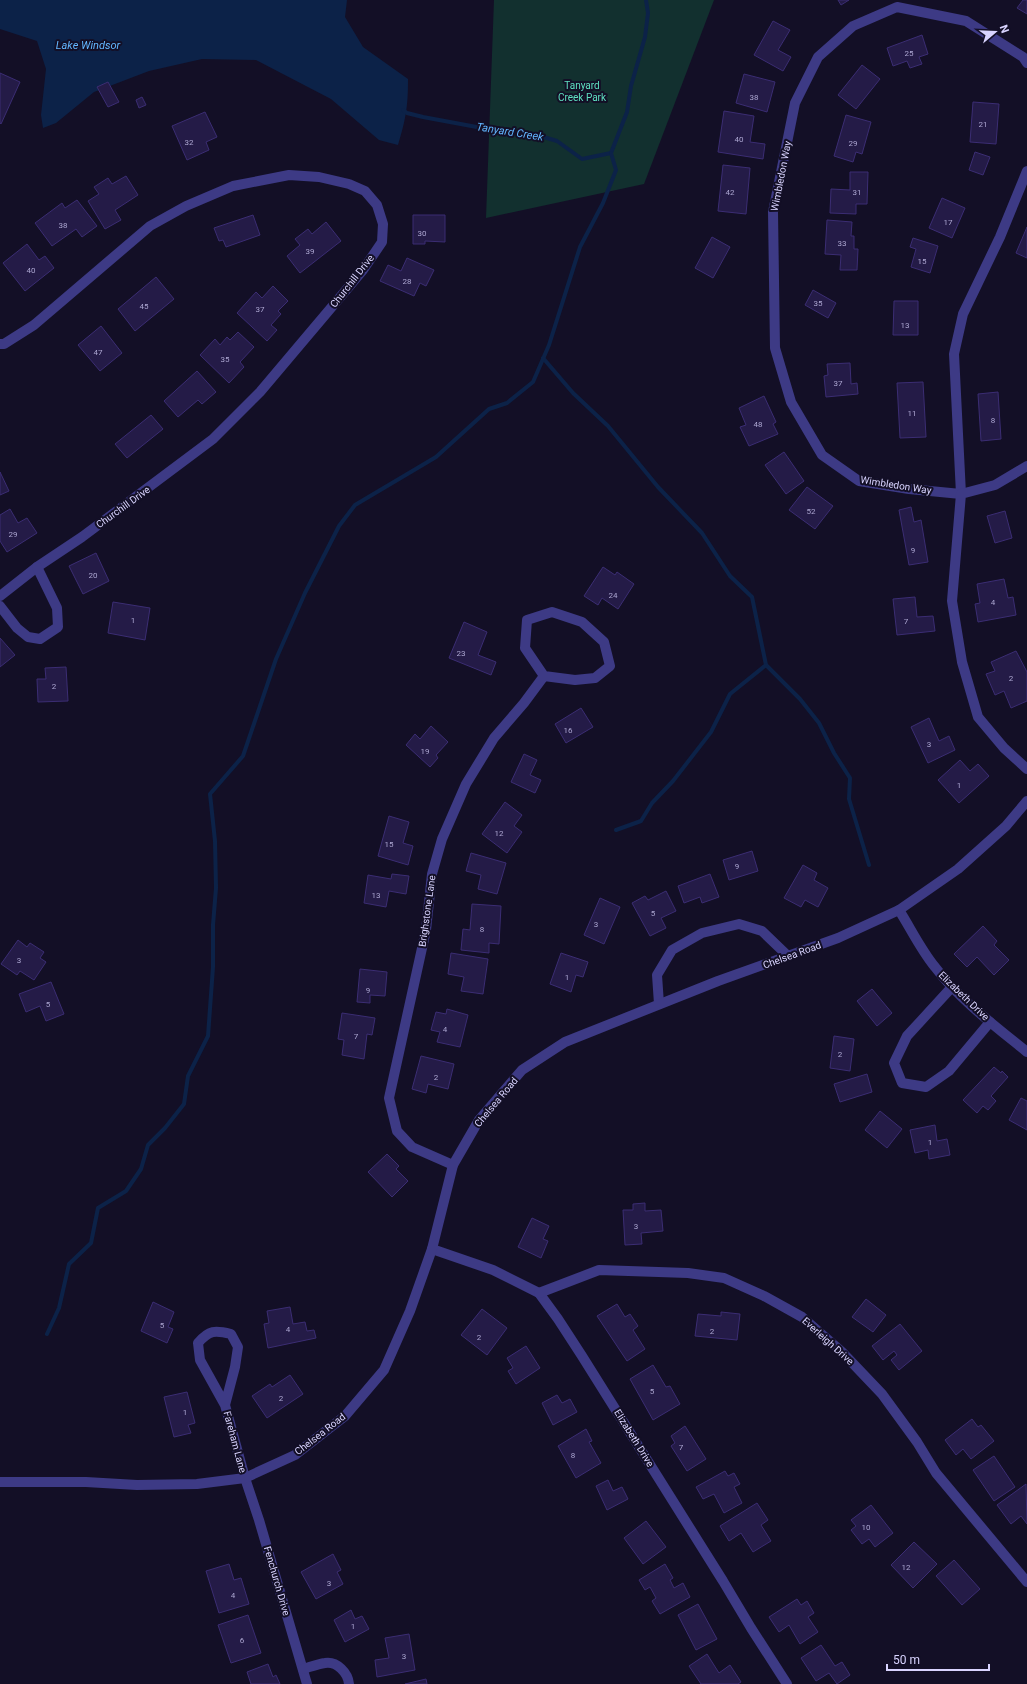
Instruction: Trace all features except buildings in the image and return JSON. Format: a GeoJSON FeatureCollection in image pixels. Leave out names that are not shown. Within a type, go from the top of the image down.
{"type":"FeatureCollection","features":[{"type":"Feature","properties":{"kind":"street","name":"Wimbledon Way"},"geometry":{"type":"LineString","coordinates":[[961,494],[909,489],[859,481],[822,455],[791,402],[775,348],[773,212],[795,104],[818,57],[853,26],[897,7],[966,22],[1023,57],[1027,62]]}},
{"type":"Feature","properties":{"kind":"street"},"geometry":{"type":"LineString","coordinates":[[1027,171],[1000,237],[963,314],[954,354],[961,494],[952,601],[962,662],[978,716],[1004,748],[1027,769]]}},
{"type":"Feature","properties":{"kind":"street","name":"Churchill Drive"},"geometry":{"type":"LineString","coordinates":[[0,344],[4,344],[34,325],[150,226],[186,206],[233,186],[289,175],[319,177],[349,184],[365,191],[376,205],[383,224],[382,242],[363,270],[260,392],[213,439],[0,596]]}},
{"type":"Feature","properties":{"kind":"street"},"geometry":{"type":"LineString","coordinates":[[961,494],[995,485],[1027,466]]}},
{"type":"Feature","properties":{"kind":"street"},"geometry":{"type":"LineString","coordinates":[[0,606],[17,628],[28,637],[40,639],[58,627],[57,608],[38,567]]}},
{"type":"Feature","properties":{"kind":"street"},"geometry":{"type":"LineString","coordinates":[[552,612],[582,622],[604,642],[610,666],[595,678],[575,680],[544,676],[525,648],[527,620],[552,612]]}},
{"type":"Feature","properties":{"kind":"street","name":"Brighstone Lane"},"geometry":{"type":"LineString","coordinates":[[453,1165],[412,1147],[397,1131],[389,1098],[426,930],[432,874],[442,839],[466,784],[494,738],[524,703],[544,676]]}},
{"type":"Feature","properties":{"kind":"street","name":"Chelsea Road"},"geometry":{"type":"LineString","coordinates":[[0,1482],[86,1482],[145,1485],[197,1484],[245,1478],[295,1455],[345,1416],[384,1370],[410,1311],[432,1249],[453,1165],[479,1120],[522,1070],[565,1042],[659,1004],[838,938],[899,910],[958,869],[1006,826],[1027,801]]}},
{"type":"Feature","properties":{"kind":"street","name":"Elizabeth Drive"},"geometry":{"type":"LineString","coordinates":[[899,910],[921,948],[952,987],[990,1022],[1027,1052]]}},
{"type":"Feature","properties":{"kind":"street"},"geometry":{"type":"LineString","coordinates":[[659,1004],[657,975],[660,969],[672,950],[702,933],[739,924],[762,930],[788,956]]}},
{"type":"Feature","properties":{"kind":"street"},"geometry":{"type":"LineString","coordinates":[[952,987],[907,1036],[894,1063],[902,1083],[926,1087],[949,1071],[990,1022]]}},
{"type":"Feature","properties":{"kind":"street","name":"Elizabeth Drive"},"geometry":{"type":"LineString","coordinates":[[432,1249],[493,1270],[539,1294],[558,1319],[586,1362],[787,1684]]}},
{"type":"Feature","properties":{"kind":"street","name":"Everleigh Drive"},"geometry":{"type":"LineString","coordinates":[[539,1294],[599,1270],[688,1273],[724,1278],[764,1296],[802,1317],[842,1352],[882,1394],[917,1442],[936,1473],[1027,1582]]}},
{"type":"Feature","properties":{"kind":"street","name":"Fareham Lane"},"geometry":{"type":"LineString","coordinates":[[225,1405],[236,1367],[238,1347],[231,1334],[218,1330],[206,1334],[198,1343],[199,1355],[200,1360],[225,1405],[245,1478]]}},
{"type":"Feature","properties":{"kind":"street","name":"Fenchurch Drive"},"geometry":{"type":"LineString","coordinates":[[245,1478],[259,1520],[307,1684]]}},
{"type":"Feature","properties":{"kind":"street"},"geometry":{"type":"LineString","coordinates":[[303,1669],[326,1662],[333,1664],[345,1673],[349,1684]]}},
{"type":"Feature","properties":{"kind":"green space","name":"Tanyard Creek Park"},"geometry":{"type":"Polygon","coordinates":[[[494,0],[714,0],[644,184],[486,218],[494,0]]]}},
{"type":"Feature","properties":{"kind":"water","name":"Lake Windsor"},"geometry":{"type":"Polygon","coordinates":[[[0,0],[347,0],[345,17],[363,47],[408,79],[406,112],[398,145],[379,140],[331,99],[256,60],[202,59],[149,71],[94,92],[56,123],[43,128],[41,115],[46,69],[37,41],[0,29],[0,0]]]}},
{"type":"Feature","properties":{"kind":"waterway","name":"Tanyard Creek"},"geometry":{"type":"LineString","coordinates":[[403,110],[407,113],[423,117],[509,133],[537,135],[557,141],[582,159],[611,153],[627,112],[631,86],[645,37],[648,13],[646,0]]}},
{"type":"Feature","properties":{"kind":"waterway"},"geometry":{"type":"LineString","coordinates":[[47,1334],[59,1308],[69,1264],[91,1243],[98,1208],[126,1191],[141,1169],[148,1145],[165,1128],[184,1104],[188,1076],[208,1036],[213,967],[213,925],[216,888],[215,841],[210,794],[243,756],[276,659],[305,593],[339,526],[355,505],[436,457],[489,409],[507,403],[533,382],[549,345],[580,247],[603,203],[616,170],[611,153]]}},
{"type":"Feature","properties":{"kind":"waterway"},"geometry":{"type":"LineString","coordinates":[[543,358],[573,393],[608,426],[658,487],[702,533],[730,576],[752,597],[766,665],[800,699],[819,723],[834,753],[850,778],[849,799],[869,865]]}},
{"type":"Feature","properties":{"kind":"waterway"},"geometry":{"type":"LineString","coordinates":[[616,830],[641,821],[652,803],[673,781],[711,732],[730,694],[766,665]]}}]}
